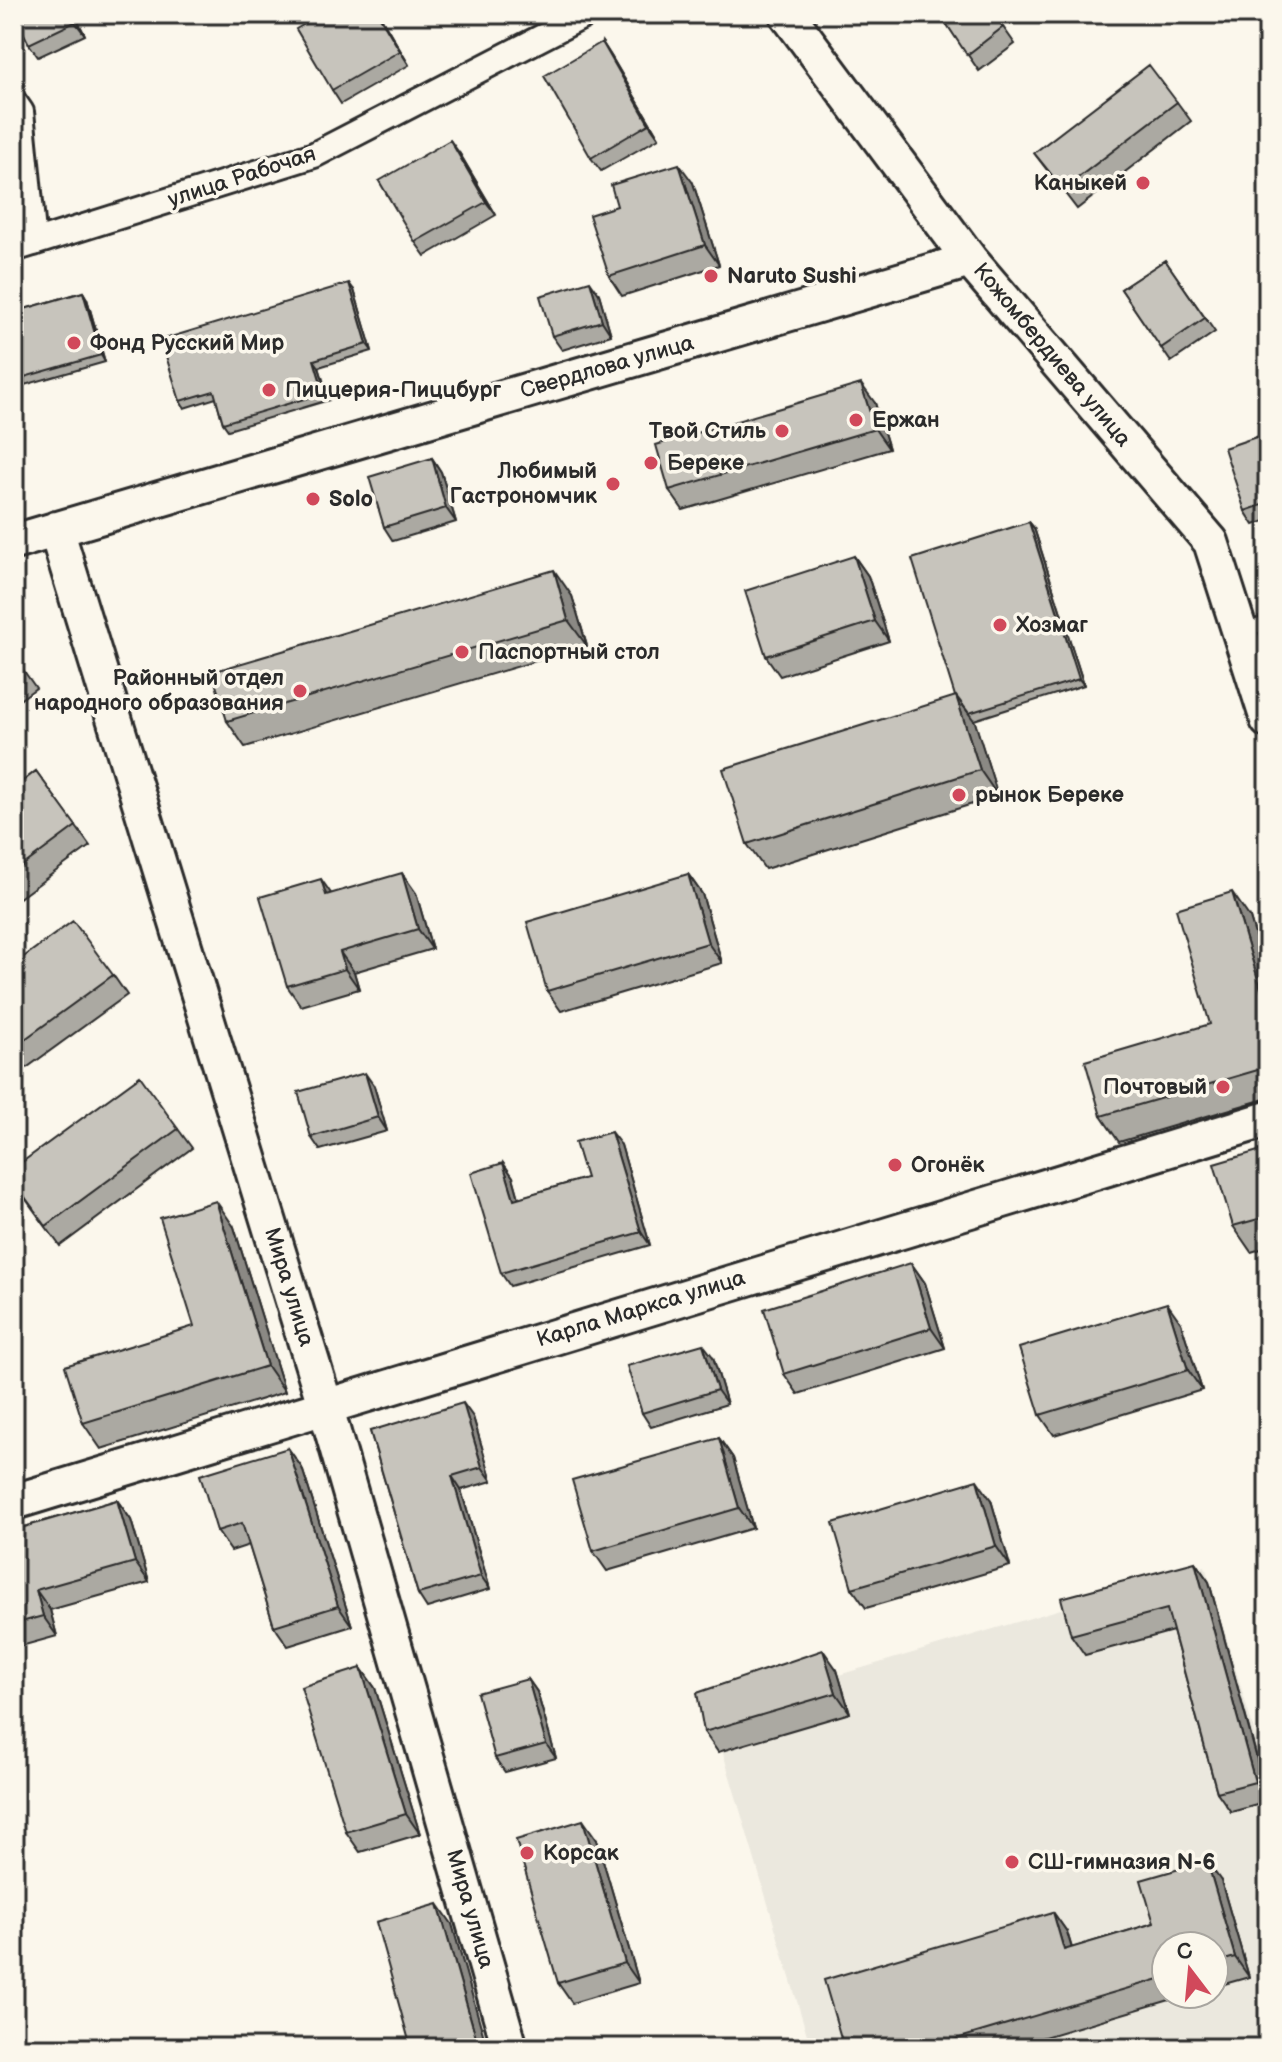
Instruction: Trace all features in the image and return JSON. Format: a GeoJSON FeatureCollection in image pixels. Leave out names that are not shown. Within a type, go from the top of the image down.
{"type":"FeatureCollection","features":[{"type":"Feature","properties":{"kind":"street","name":"улица Рабочая"},"geometry":{"type":"LineString","coordinates":[[24,246],[314,155],[587,14]]}},
{"type":"Feature","properties":{"kind":"street","name":"Кожомбердиева улица"},"geometry":{"type":"LineString","coordinates":[[787,14],[970,260],[1211,542],[1254,628],[1268,720]]}},
{"type":"Feature","properties":{"kind":"street"},"geometry":{"type":"LineString","coordinates":[[14,102],[21,112],[24,246]]}},
{"type":"Feature","properties":{"kind":"street","name":"Свердлова улица"},"geometry":{"type":"LineString","coordinates":[[14,542],[970,260]]}},
{"type":"Feature","properties":{"kind":"street","name":"Мира улица"},"geometry":{"type":"LineString","coordinates":[[56,529],[325,1405],[510,2048]]}},
{"type":"Feature","properties":{"kind":"street","name":"Карла Маркса улица"},"geometry":{"type":"LineString","coordinates":[[14,1502],[1268,1119]]}},
{"type":"Feature","properties":{"kind":"shaded area","name":"СШ-гимназия N-6"},"geometry":{"type":"Polygon","coordinates":[[[1205,1566],[1268,1778],[1268,2048],[811,2048],[711,1713],[1205,1566]]]}},
{"type":"Feature","properties":{"kind":"building"},"geometry":{"type":"Polygon","coordinates":[[[14,14],[71,14],[75,22],[29,44],[14,14]]]}},
{"type":"Feature","properties":{"kind":"building"},"geometry":{"type":"Polygon","coordinates":[[[322,14],[378,14],[400,51],[332,90],[296,29],[322,14]]]}},
{"type":"Feature","properties":{"kind":"building"},"geometry":{"type":"Polygon","coordinates":[[[940,14],[993,14],[1003,27],[967,55],[940,14]]]}},
{"type":"Feature","properties":{"kind":"building"},"geometry":{"type":"Polygon","coordinates":[[[602,42],[649,124],[591,158],[544,76],[602,42]]]}},
{"type":"Feature","properties":{"kind":"building"},"geometry":{"type":"Polygon","coordinates":[[[1149,65],[1177,102],[1063,189],[1034,153],[1149,65]]]}},
{"type":"Feature","properties":{"kind":"building"},"geometry":{"type":"Polygon","coordinates":[[[450,140],[486,202],[415,242],[379,181],[450,140]]]}},
{"type":"Feature","properties":{"kind":"building"},"geometry":{"type":"Polygon","coordinates":[[[679,164],[705,245],[609,276],[589,215],[617,206],[611,185],[679,164]]]}},
{"type":"Feature","properties":{"kind":"building"},"geometry":{"type":"Polygon","coordinates":[[[1165,260],[1205,318],[1161,348],[1121,289],[1165,260]]]}},
{"type":"Feature","properties":{"kind":"building"},"geometry":{"type":"Polygon","coordinates":[[[590,281],[602,321],[552,336],[540,296],[590,281]]]}},
{"type":"Feature","properties":{"kind":"building"},"geometry":{"type":"Polygon","coordinates":[[[349,283],[367,344],[314,360],[324,393],[223,423],[214,391],[180,401],[161,340],[349,283]]]}},
{"type":"Feature","properties":{"kind":"building"},"geometry":{"type":"Polygon","coordinates":[[[83,292],[101,355],[14,380],[14,312],[83,292]]]}},
{"type":"Feature","properties":{"kind":"building"},"geometry":{"type":"Polygon","coordinates":[[[861,384],[875,429],[669,490],[656,445],[861,384]]]}},
{"type":"Feature","properties":{"kind":"building"},"geometry":{"type":"Polygon","coordinates":[[[1268,433],[1268,503],[1245,511],[1224,448],[1268,433]]]}},
{"type":"Feature","properties":{"kind":"building"},"geometry":{"type":"Polygon","coordinates":[[[432,458],[446,508],[384,527],[369,477],[432,458]]]}},
{"type":"Feature","properties":{"kind":"building","name":"Хозмаг"},"geometry":{"type":"Polygon","coordinates":[[[1029,522],[1079,679],[969,713],[955,696],[912,559],[1029,522]]]}},
{"type":"Feature","properties":{"kind":"building"},"geometry":{"type":"Polygon","coordinates":[[[854,556],[875,621],[766,656],[745,591],[854,556]]]}},
{"type":"Feature","properties":{"kind":"building"},"geometry":{"type":"Polygon","coordinates":[[[554,570],[568,620],[227,721],[212,672],[554,570]]]}},
{"type":"Feature","properties":{"kind":"building"},"geometry":{"type":"Polygon","coordinates":[[[14,657],[22,668],[14,674],[14,657]]]}},
{"type":"Feature","properties":{"kind":"building"},"geometry":{"type":"Polygon","coordinates":[[[956,696],[980,770],[747,844],[723,769],[956,696]]]}},
{"type":"Feature","properties":{"kind":"building"},"geometry":{"type":"Polygon","coordinates":[[[36,771],[76,826],[14,872],[14,788],[36,771]]]}},
{"type":"Feature","properties":{"kind":"building"},"geometry":{"type":"Polygon","coordinates":[[[402,873],[418,929],[340,952],[345,969],[287,986],[260,897],[321,879],[326,895],[402,873]]]}},
{"type":"Feature","properties":{"kind":"building"},"geometry":{"type":"Polygon","coordinates":[[[688,874],[708,943],[547,991],[527,922],[688,874]]]}},
{"type":"Feature","properties":{"kind":"building"},"geometry":{"type":"Polygon","coordinates":[[[1232,892],[1268,1013],[1268,1067],[1101,1116],[1085,1061],[1210,1024],[1176,909],[1232,892]]]}},
{"type":"Feature","properties":{"kind":"building"},"geometry":{"type":"Polygon","coordinates":[[[73,921],[113,975],[14,1047],[14,964],[73,921]]]}},
{"type":"Feature","properties":{"kind":"building"},"geometry":{"type":"Polygon","coordinates":[[[365,1073],[378,1117],[311,1137],[298,1092],[365,1073]]]}},
{"type":"Feature","properties":{"kind":"building"},"geometry":{"type":"Polygon","coordinates":[[[140,1076],[178,1129],[46,1226],[14,1182],[14,1168],[140,1076]]]}},
{"type":"Feature","properties":{"kind":"building"},"geometry":{"type":"Polygon","coordinates":[[[611,1132],[641,1232],[501,1273],[471,1173],[503,1163],[514,1199],[586,1178],[575,1142],[611,1132]]]}},
{"type":"Feature","properties":{"kind":"building"},"geometry":{"type":"Polygon","coordinates":[[[1268,1148],[1268,1238],[1262,1218],[1233,1226],[1214,1164],[1268,1148]]]}},
{"type":"Feature","properties":{"kind":"building"},"geometry":{"type":"Polygon","coordinates":[[[216,1201],[267,1366],[83,1423],[65,1366],[194,1326],[160,1218],[216,1201]]]}},
{"type":"Feature","properties":{"kind":"building"},"geometry":{"type":"Polygon","coordinates":[[[911,1263],[931,1328],[784,1374],[764,1309],[911,1263]]]}},
{"type":"Feature","properties":{"kind":"building"},"geometry":{"type":"Polygon","coordinates":[[[1167,1303],[1188,1370],[1040,1415],[1019,1348],[1167,1303]]]}},
{"type":"Feature","properties":{"kind":"building"},"geometry":{"type":"Polygon","coordinates":[[[703,1344],[717,1390],[642,1413],[627,1366],[703,1344]]]}},
{"type":"Feature","properties":{"kind":"building"},"geometry":{"type":"Polygon","coordinates":[[[463,1403],[482,1467],[452,1476],[481,1576],[418,1594],[370,1431],[463,1403]]]}},
{"type":"Feature","properties":{"kind":"building"},"geometry":{"type":"Polygon","coordinates":[[[719,1438],[739,1508],[593,1551],[572,1480],[719,1438]]]}},
{"type":"Feature","properties":{"kind":"building"},"geometry":{"type":"Polygon","coordinates":[[[288,1448],[338,1606],[274,1626],[242,1523],[217,1531],[200,1475],[288,1448]]]}},
{"type":"Feature","properties":{"kind":"building"},"geometry":{"type":"Polygon","coordinates":[[[977,1480],[996,1546],[852,1588],[833,1523],[977,1480]]]}},
{"type":"Feature","properties":{"kind":"building"},"geometry":{"type":"Polygon","coordinates":[[[117,1500],[135,1562],[36,1590],[43,1616],[14,1624],[14,1530],[117,1500]]]}},
{"type":"Feature","properties":{"kind":"building"},"geometry":{"type":"Polygon","coordinates":[[[1195,1562],[1255,1782],[1217,1792],[1167,1609],[1071,1635],[1061,1598],[1195,1562]]]}},
{"type":"Feature","properties":{"kind":"building"},"geometry":{"type":"Polygon","coordinates":[[[823,1650],[836,1693],[704,1732],[697,1693],[823,1650]]]}},
{"type":"Feature","properties":{"kind":"building"},"geometry":{"type":"Polygon","coordinates":[[[361,1668],[406,1814],[346,1832],[301,1687],[361,1668]]]}},
{"type":"Feature","properties":{"kind":"building"},"geometry":{"type":"Polygon","coordinates":[[[528,1679],[546,1744],[495,1758],[477,1693],[528,1679]]]}},
{"type":"Feature","properties":{"kind":"building"},"geometry":{"type":"Polygon","coordinates":[[[583,1820],[625,1963],[558,1983],[516,1840],[583,1820]]]}},
{"type":"Feature","properties":{"kind":"building"},"geometry":{"type":"Polygon","coordinates":[[[1207,1861],[1227,1930],[1150,1930],[1150,1982],[926,2048],[844,2048],[824,1980],[1053,1912],[1064,1950],[1154,1923],[1141,1880],[1207,1861]]]}},
{"type":"Feature","properties":{"kind":"building"},"geometry":{"type":"Polygon","coordinates":[[[438,1904],[479,2048],[411,2048],[376,1922],[438,1904]]]}},
{"type":"Feature","properties":{"kind":"building"},"geometry":{"type":"Polygon","coordinates":[[[1230,1940],[1235,1957],[1230,1958],[1230,1940]]]}},
{"type":"Feature","properties":{"kind":"building"},"geometry":{"type":"Polygon","coordinates":[[[624,2042],[626,2048],[604,2048],[624,2042]]]}},
{"type":"Feature","properties":{"kind":"place","name":"Каныкей"},"geometry":{"type":"Point","coordinates":[1143,183]}},
{"type":"Feature","properties":{"kind":"place","name":"Naruto Sushi"},"geometry":{"type":"Point","coordinates":[711,276]}},
{"type":"Feature","properties":{"kind":"place","name":"Фонд Русский Мир"},"geometry":{"type":"Point","coordinates":[74,343]}},
{"type":"Feature","properties":{"kind":"place","name":"Пиццерия-Пиццбург"},"geometry":{"type":"Point","coordinates":[269,390]}},
{"type":"Feature","properties":{"kind":"place","name":"Ержан"},"geometry":{"type":"Point","coordinates":[856,420]}},
{"type":"Feature","properties":{"kind":"place","name":"Твой Стиль"},"geometry":{"type":"Point","coordinates":[782,431]}},
{"type":"Feature","properties":{"kind":"place","name":"Береке"},"geometry":{"type":"Point","coordinates":[651,463]}},
{"type":"Feature","properties":{"kind":"place","name":"Любимый Гастрономчик"},"geometry":{"type":"Point","coordinates":[613,484]}},
{"type":"Feature","properties":{"kind":"place","name":"Solo"},"geometry":{"type":"Point","coordinates":[313,499]}},
{"type":"Feature","properties":{"kind":"place","name":"Хозмаг"},"geometry":{"type":"Point","coordinates":[1000,625]}},
{"type":"Feature","properties":{"kind":"place","name":"Паспортный стол"},"geometry":{"type":"Point","coordinates":[462,652]}},
{"type":"Feature","properties":{"kind":"place","name":"Районный отдел народного образования"},"geometry":{"type":"Point","coordinates":[300,691]}},
{"type":"Feature","properties":{"kind":"place","name":"рынок Береке"},"geometry":{"type":"Point","coordinates":[959,795]}},
{"type":"Feature","properties":{"kind":"place","name":"Почтовый"},"geometry":{"type":"Point","coordinates":[1223,1087]}},
{"type":"Feature","properties":{"kind":"place","name":"Огонёк"},"geometry":{"type":"Point","coordinates":[895,1165]}},
{"type":"Feature","properties":{"kind":"place","name":"Корсак"},"geometry":{"type":"Point","coordinates":[527,1853]}},
{"type":"Feature","properties":{"kind":"place","name":"СШ-гимназия N-6"},"geometry":{"type":"Point","coordinates":[1012,1862]}}]}
